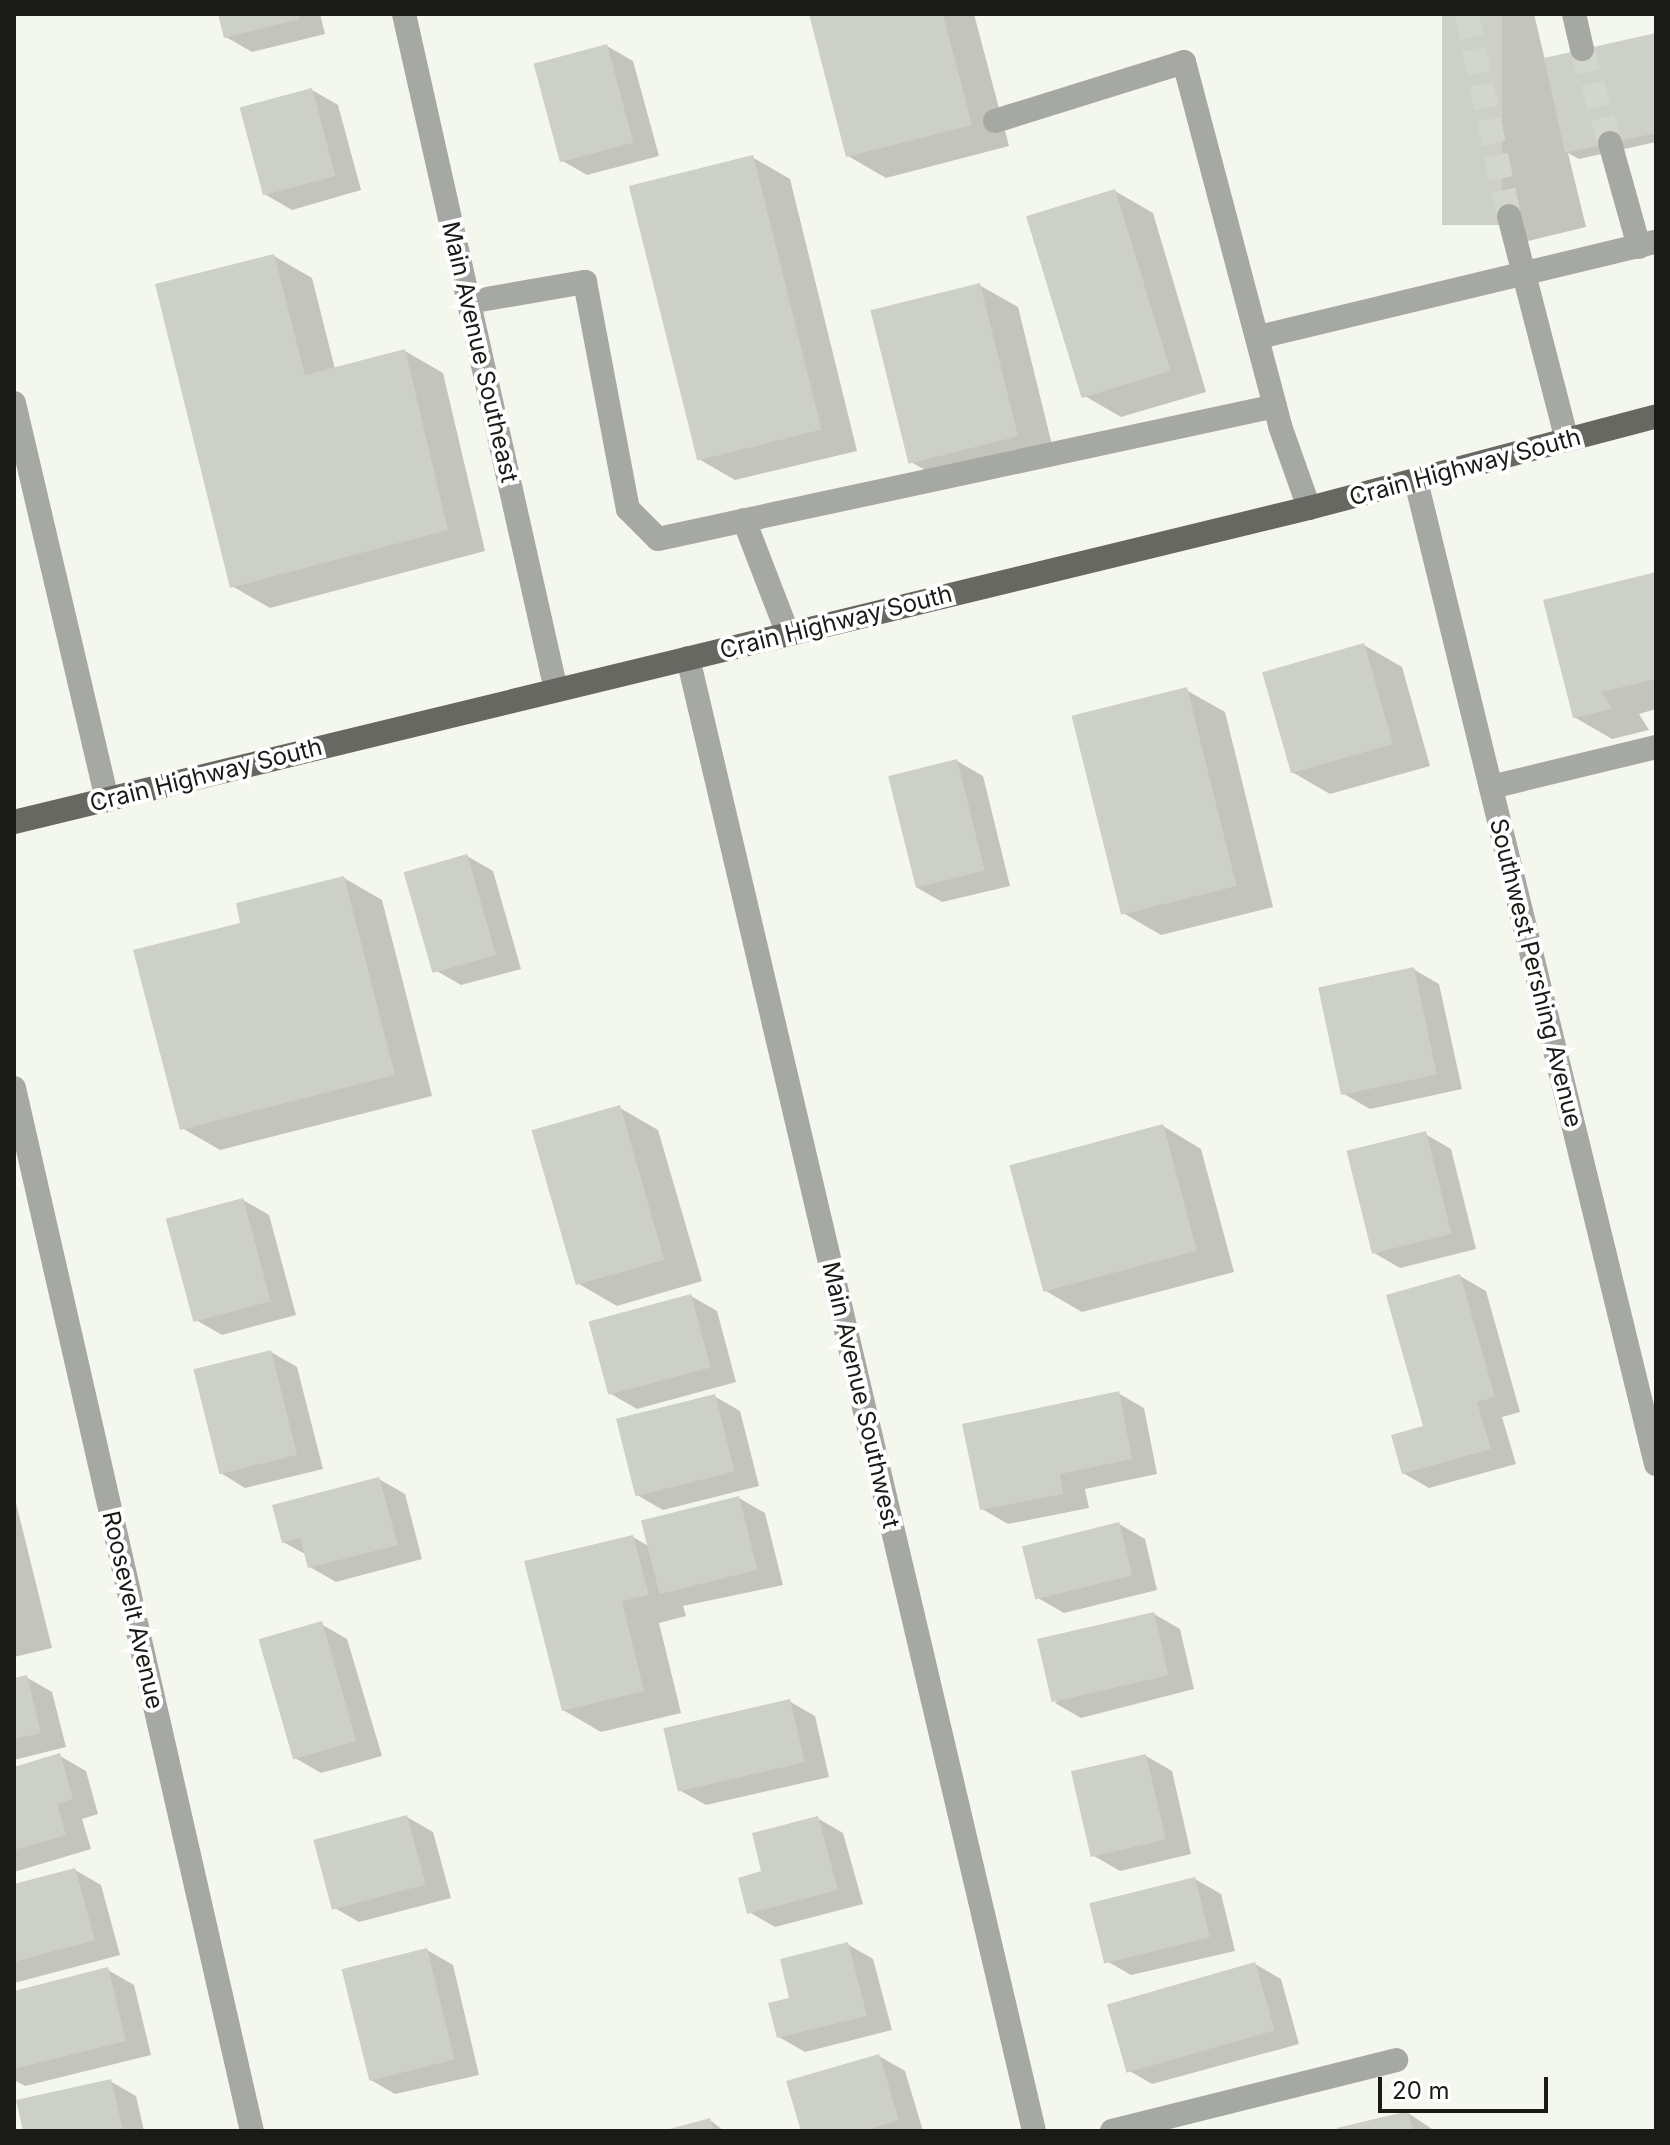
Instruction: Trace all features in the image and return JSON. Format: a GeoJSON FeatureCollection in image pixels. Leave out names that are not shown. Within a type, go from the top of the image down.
{"type":"FeatureCollection","features":[{"type":"Feature","properties":{"kind":"main road","name":"Crain Highway South"},"geometry":{"type":"LineString","coordinates":[[14,822],[1309,508],[1651,421]]}},
{"type":"Feature","properties":{"kind":"street","name":"Main Avenue Southeast"},"geometry":{"type":"LineString","coordinates":[[404,14],[556,690]]}},
{"type":"Feature","properties":{"kind":"street"},"geometry":{"type":"LineString","coordinates":[[1574,14],[1582,49]]}},
{"type":"Feature","properties":{"kind":"street"},"geometry":{"type":"LineString","coordinates":[[995,121],[1184,62],[1275,406],[1309,508]]}},
{"type":"Feature","properties":{"kind":"street"},"geometry":{"type":"LineString","coordinates":[[1259,337],[1647,244],[1610,143]]}},
{"type":"Feature","properties":{"kind":"street"},"geometry":{"type":"LineString","coordinates":[[1509,216],[1567,440]]}},
{"type":"Feature","properties":{"kind":"street"},"geometry":{"type":"LineString","coordinates":[[469,302],[585,282],[628,509],[658,539],[1275,406]]}},
{"type":"Feature","properties":{"kind":"street"},"geometry":{"type":"LineString","coordinates":[[14,403],[107,800]]}},
{"type":"Feature","properties":{"kind":"street","name":"Southwest Pershing Avenue"},"geometry":{"type":"LineString","coordinates":[[1416,481],[1656,1464]]}},
{"type":"Feature","properties":{"kind":"street"},"geometry":{"type":"LineString","coordinates":[[744,520],[788,634]]}},
{"type":"Feature","properties":{"kind":"street","name":"Main Avenue Southwest"},"geometry":{"type":"LineString","coordinates":[[688,658],[1034,2131]]}},
{"type":"Feature","properties":{"kind":"street"},"geometry":{"type":"LineString","coordinates":[[1491,787],[1656,747]]}},
{"type":"Feature","properties":{"kind":"street","name":"Roosevelt Avenue"},"geometry":{"type":"LineString","coordinates":[[14,1088],[252,2131]]}},
{"type":"Feature","properties":{"kind":"street"},"geometry":{"type":"LineString","coordinates":[[1112,2131],[1396,2060]]}},
{"type":"Feature","properties":{"kind":"building"},"geometry":{"type":"Polygon","coordinates":[[[218,14],[298,14],[300,19],[224,38],[218,14]]]}},
{"type":"Feature","properties":{"kind":"building"},"geometry":{"type":"Polygon","coordinates":[[[809,14],[943,14],[972,125],[846,157],[809,14]]]}},
{"type":"Feature","properties":{"kind":"building"},"geometry":{"type":"Polygon","coordinates":[[[1442,14],[1502,14],[1502,225],[1442,225],[1442,14]]]}},
{"type":"Feature","properties":{"kind":"building"},"geometry":{"type":"Polygon","coordinates":[[[1656,33],[1656,133],[1565,153],[1544,58],[1656,33]]]}},
{"type":"Feature","properties":{"kind":"building"},"geometry":{"type":"Polygon","coordinates":[[[607,44],[633,143],[560,162],[534,64],[607,44]]]}},
{"type":"Feature","properties":{"kind":"building"},"geometry":{"type":"Polygon","coordinates":[[[312,88],[336,176],[263,195],[240,107],[312,88]]]}},
{"type":"Feature","properties":{"kind":"building"},"geometry":{"type":"Polygon","coordinates":[[[753,155],[821,430],[697,461],[629,186],[753,155]]]}},
{"type":"Feature","properties":{"kind":"building"},"geometry":{"type":"Polygon","coordinates":[[[1115,189],[1171,371],[1082,398],[1026,216],[1115,189]]]}},
{"type":"Feature","properties":{"kind":"building"},"geometry":{"type":"Polygon","coordinates":[[[274,254],[305,375],[405,349],[448,530],[230,588],[155,284],[274,254]]]}},
{"type":"Feature","properties":{"kind":"building"},"geometry":{"type":"Polygon","coordinates":[[[980,283],[1018,436],[909,464],[870,310],[980,283]]]}},
{"type":"Feature","properties":{"kind":"building"},"geometry":{"type":"Polygon","coordinates":[[[1656,572],[1656,679],[1602,692],[1612,709],[1573,718],[1543,600],[1656,572]]]}},
{"type":"Feature","properties":{"kind":"building"},"geometry":{"type":"Polygon","coordinates":[[[1364,643],[1393,744],[1291,773],[1262,672],[1364,643]]]}},
{"type":"Feature","properties":{"kind":"building"},"geometry":{"type":"Polygon","coordinates":[[[1187,687],[1237,886],[1121,915],[1072,716],[1187,687]]]}},
{"type":"Feature","properties":{"kind":"building"},"geometry":{"type":"Polygon","coordinates":[[[957,759],[985,871],[916,888],[888,776],[957,759]]]}},
{"type":"Feature","properties":{"kind":"building"},"geometry":{"type":"Polygon","coordinates":[[[467,854],[496,955],[432,973],[404,872],[467,854]]]}},
{"type":"Feature","properties":{"kind":"building"},"geometry":{"type":"Polygon","coordinates":[[[344,876],[395,1075],[180,1130],[133,950],[240,923],[236,903],[344,876]]]}},
{"type":"Feature","properties":{"kind":"building"},"geometry":{"type":"Polygon","coordinates":[[[1414,967],[1437,1075],[1341,1095],[1318,987],[1414,967]]]}},
{"type":"Feature","properties":{"kind":"building"},"geometry":{"type":"Polygon","coordinates":[[[620,1105],[664,1260],[576,1285],[532,1130],[620,1105]]]}},
{"type":"Feature","properties":{"kind":"building"},"geometry":{"type":"Polygon","coordinates":[[[1163,1124],[1197,1251],[1043,1292],[1009,1165],[1163,1124]]]}},
{"type":"Feature","properties":{"kind":"building"},"geometry":{"type":"Polygon","coordinates":[[[1426,1131],[1452,1234],[1372,1254],[1346,1151],[1426,1131]]]}},
{"type":"Feature","properties":{"kind":"building"},"geometry":{"type":"Polygon","coordinates":[[[243,1198],[271,1301],[193,1322],[166,1219],[243,1198]]]}},
{"type":"Feature","properties":{"kind":"building"},"geometry":{"type":"Polygon","coordinates":[[[1460,1274],[1495,1397],[1477,1402],[1491,1449],[1402,1474],[1391,1435],[1423,1426],[1386,1295],[1460,1274]]]}},
{"type":"Feature","properties":{"kind":"building"},"geometry":{"type":"Polygon","coordinates":[[[691,1294],[711,1367],[608,1395],[589,1321],[691,1294]]]}},
{"type":"Feature","properties":{"kind":"building"},"geometry":{"type":"Polygon","coordinates":[[[271,1350],[297,1455],[220,1474],[193,1369],[271,1350]]]}},
{"type":"Feature","properties":{"kind":"building"},"geometry":{"type":"Polygon","coordinates":[[[1119,1391],[1132,1459],[1060,1474],[1063,1494],[980,1510],[962,1424],[1119,1391]]]}},
{"type":"Feature","properties":{"kind":"building"},"geometry":{"type":"Polygon","coordinates":[[[715,1394],[734,1472],[635,1496],[616,1419],[715,1394]]]}},
{"type":"Feature","properties":{"kind":"building"},"geometry":{"type":"Polygon","coordinates":[[[379,1477],[398,1545],[308,1568],[300,1538],[282,1543],[272,1505],[379,1477]]]}},
{"type":"Feature","properties":{"kind":"building"},"geometry":{"type":"Polygon","coordinates":[[[739,1496],[757,1570],[659,1594],[641,1520],[739,1496]]]}},
{"type":"Feature","properties":{"kind":"building"},"geometry":{"type":"Polygon","coordinates":[[[1119,1522],[1132,1575],[1035,1600],[1022,1546],[1119,1522]]]}},
{"type":"Feature","properties":{"kind":"building"},"geometry":{"type":"Polygon","coordinates":[[[633,1535],[649,1595],[622,1601],[644,1691],[562,1711],[524,1561],[633,1535]]]}},
{"type":"Feature","properties":{"kind":"building"},"geometry":{"type":"Polygon","coordinates":[[[1154,1612],[1169,1675],[1052,1702],[1037,1639],[1154,1612]]]}},
{"type":"Feature","properties":{"kind":"building"},"geometry":{"type":"Polygon","coordinates":[[[322,1621],[356,1741],[293,1759],[259,1639],[322,1621]]]}},
{"type":"Feature","properties":{"kind":"building"},"geometry":{"type":"Polygon","coordinates":[[[27,1675],[41,1733],[14,1739],[14,1678],[27,1675]]]}},
{"type":"Feature","properties":{"kind":"building"},"geometry":{"type":"Polygon","coordinates":[[[790,1699],[805,1762],[678,1792],[663,1728],[790,1699]]]}},
{"type":"Feature","properties":{"kind":"building"},"geometry":{"type":"Polygon","coordinates":[[[60,1753],[73,1799],[57,1804],[66,1835],[14,1850],[14,1767],[60,1753]]]}},
{"type":"Feature","properties":{"kind":"building"},"geometry":{"type":"Polygon","coordinates":[[[1146,1754],[1166,1840],[1091,1857],[1071,1771],[1146,1754]]]}},
{"type":"Feature","properties":{"kind":"building"},"geometry":{"type":"Polygon","coordinates":[[[407,1815],[426,1885],[332,1910],[313,1840],[407,1815]]]}},
{"type":"Feature","properties":{"kind":"building"},"geometry":{"type":"Polygon","coordinates":[[[818,1816],[838,1890],[747,1914],[738,1878],[761,1871],[752,1833],[818,1816]]]}},
{"type":"Feature","properties":{"kind":"building"},"geometry":{"type":"Polygon","coordinates":[[[75,1868],[95,1940],[14,1962],[14,1884],[75,1868]]]}},
{"type":"Feature","properties":{"kind":"building"},"geometry":{"type":"Polygon","coordinates":[[[1195,1877],[1210,1937],[1104,1964],[1089,1903],[1195,1877]]]}},
{"type":"Feature","properties":{"kind":"building"},"geometry":{"type":"Polygon","coordinates":[[[848,1942],[867,2016],[777,2038],[768,2003],[789,1998],[780,1959],[848,1942]]]}},
{"type":"Feature","properties":{"kind":"building"},"geometry":{"type":"Polygon","coordinates":[[[427,1948],[455,2060],[369,2081],[342,1969],[427,1948]]]}},
{"type":"Feature","properties":{"kind":"building"},"geometry":{"type":"Polygon","coordinates":[[[1255,1962],[1275,2030],[1127,2073],[1107,2004],[1255,1962]]]}},
{"type":"Feature","properties":{"kind":"building"},"geometry":{"type":"Polygon","coordinates":[[[108,1967],[126,2041],[14,2069],[14,1991],[108,1967]]]}},
{"type":"Feature","properties":{"kind":"building"},"geometry":{"type":"Polygon","coordinates":[[[879,2054],[899,2120],[863,2131],[801,2131],[786,2081],[879,2054]]]}},
{"type":"Feature","properties":{"kind":"building"},"geometry":{"type":"Polygon","coordinates":[[[111,2079],[123,2131],[23,2131],[16,2100],[111,2079]]]}},
{"type":"Feature","properties":{"kind":"building"},"geometry":{"type":"Polygon","coordinates":[[[1408,2111],[1413,2131],[1338,2131],[1337,2128],[1408,2111]]]}},
{"type":"Feature","properties":{"kind":"building"},"geometry":{"type":"Polygon","coordinates":[[[710,2118],[714,2131],[666,2131],[666,2130],[710,2118]]]}},
{"type":"Feature","properties":{"kind":"tunnel"},"geometry":{"type":"LineString","coordinates":[[1467,14],[1509,216]]}},
{"type":"Feature","properties":{"kind":"tunnel"},"geometry":{"type":"LineString","coordinates":[[1582,49],[1610,143]]}}]}
